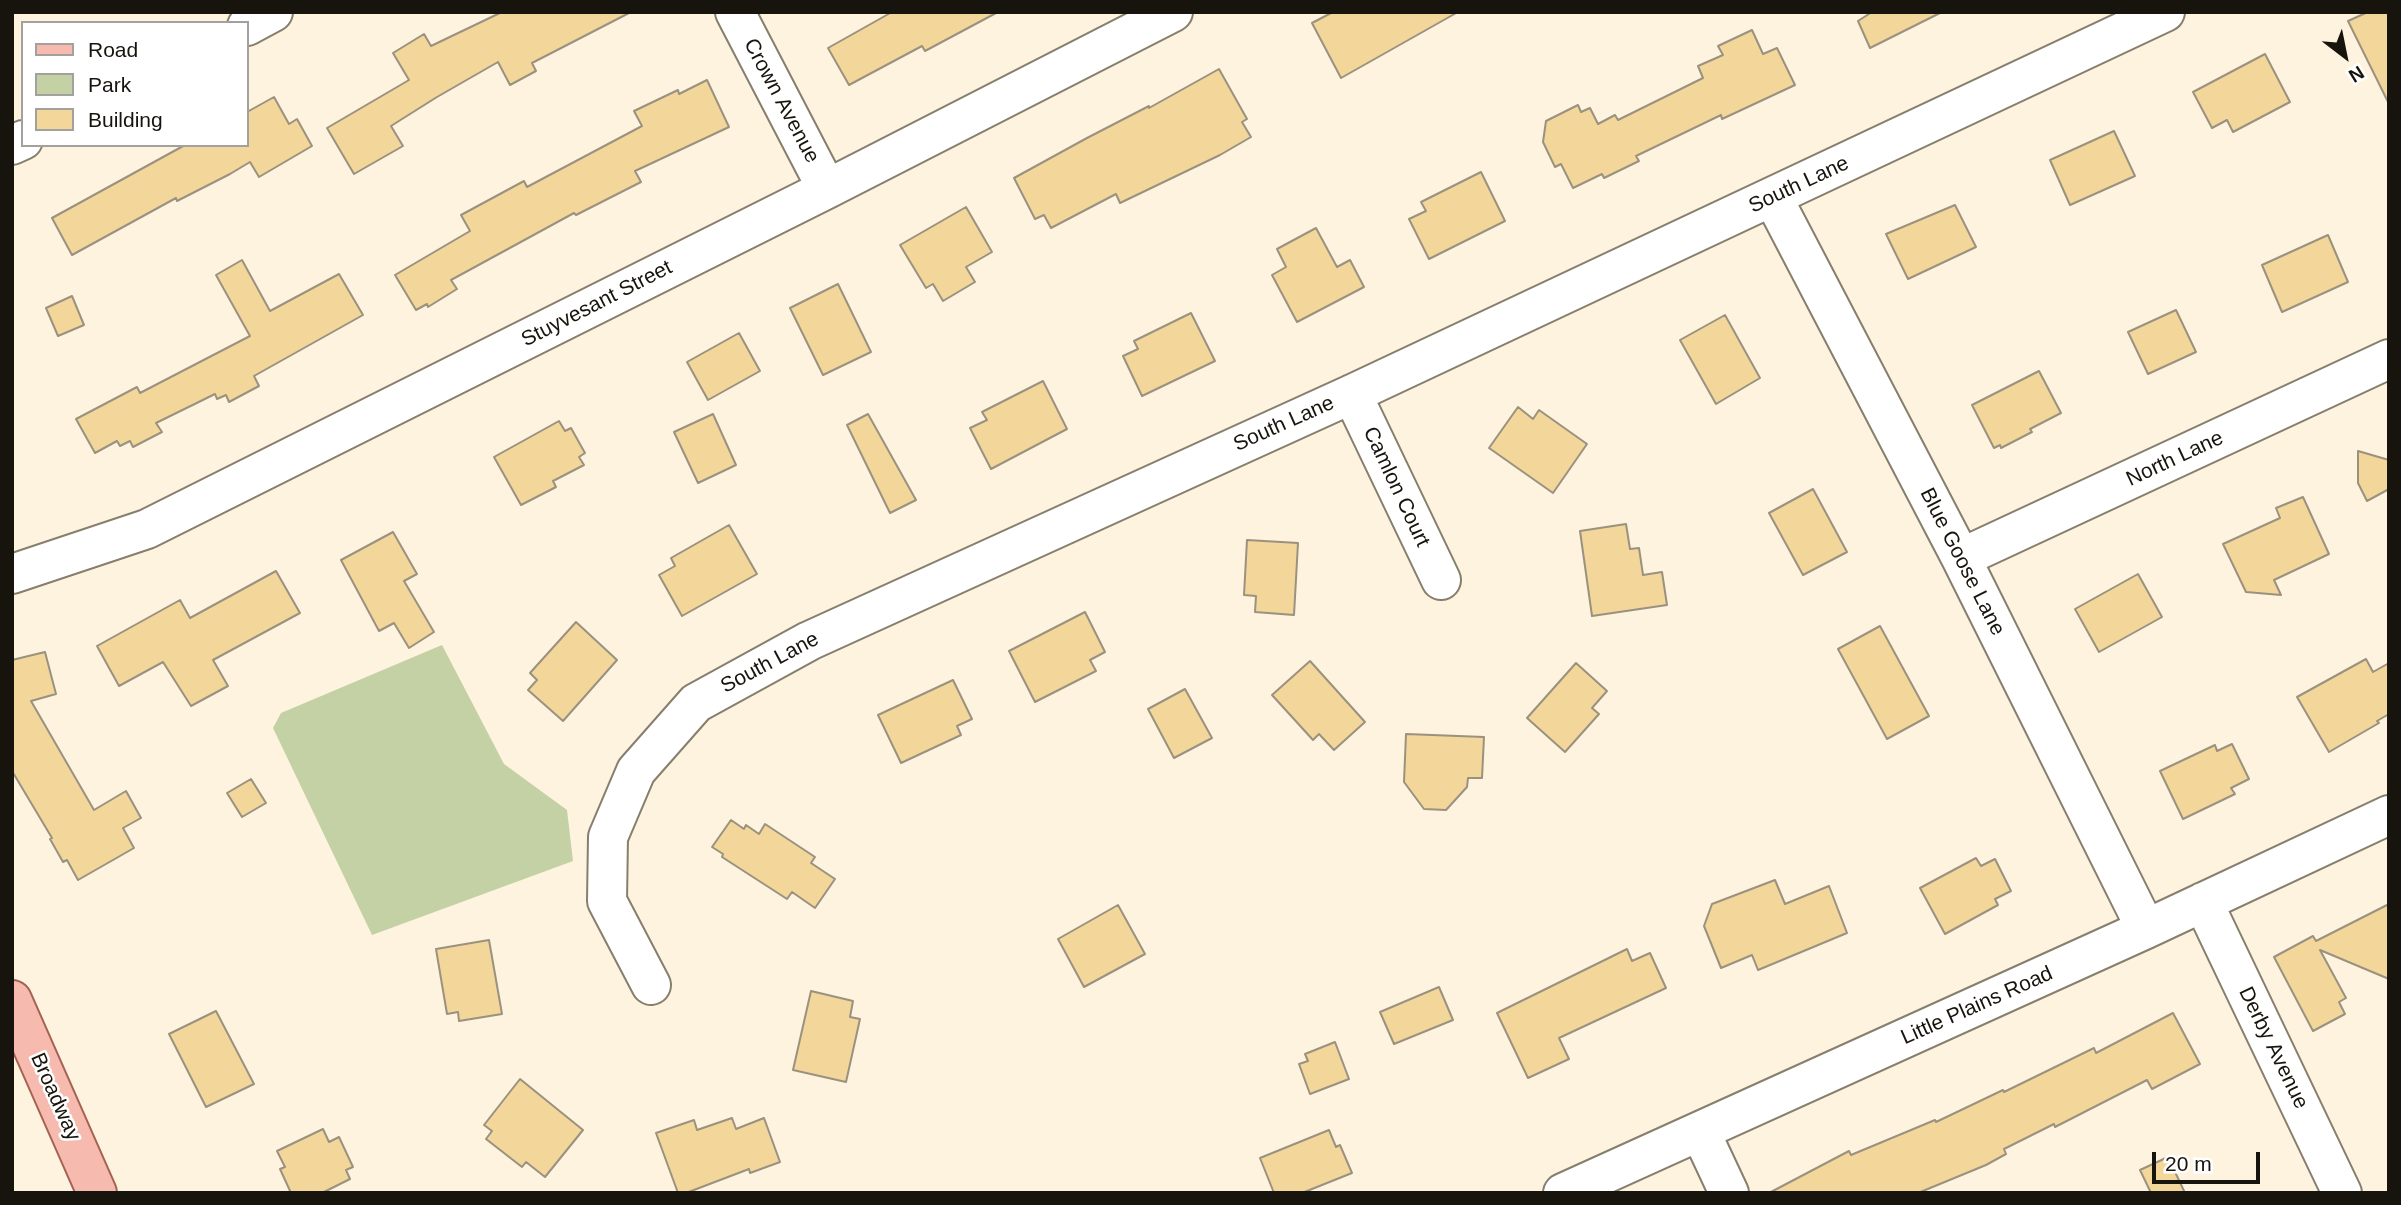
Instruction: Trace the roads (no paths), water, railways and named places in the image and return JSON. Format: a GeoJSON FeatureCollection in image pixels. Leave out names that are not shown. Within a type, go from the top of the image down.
{"type":"FeatureCollection","features":[{"type":"Feature","properties":{"kind":"main road","name":"Broadway"},"geometry":{"type":"LineString","coordinates":[[12,1000],[97,1193]]}},
{"type":"Feature","properties":{"kind":"street"},"geometry":{"type":"LineString","coordinates":[[248,25],[273,12]]}},
{"type":"Feature","properties":{"kind":"street","name":"Crown Avenue"},"geometry":{"type":"LineString","coordinates":[[735,12],[827,189]]}},
{"type":"Feature","properties":{"kind":"street","name":"Stuyvesant Street"},"geometry":{"type":"LineString","coordinates":[[12,574],[147,529],[827,189],[1173,12]]}},
{"type":"Feature","properties":{"kind":"street","name":"South Lane"},"geometry":{"type":"LineString","coordinates":[[651,985],[607,901],[608,837],[636,771],[696,704],[809,641],[1352,394],[2165,12]]}},
{"type":"Feature","properties":{"kind":"street","name":"Blue Goose Lane"},"geometry":{"type":"LineString","coordinates":[[1773,198],[1961,558],[2146,929]]}},
{"type":"Feature","properties":{"kind":"street","name":"North Lane"},"geometry":{"type":"LineString","coordinates":[[1961,558],[2389,359]]}},
{"type":"Feature","properties":{"kind":"street","name":"Camlon Court"},"geometry":{"type":"LineString","coordinates":[[1352,394],[1441,580]]}},
{"type":"Feature","properties":{"kind":"street","name":"Little Plains Road"},"geometry":{"type":"LineString","coordinates":[[1563,1193],[2146,929],[2389,815]]}},
{"type":"Feature","properties":{"kind":"street","name":"Derby Avenue"},"geometry":{"type":"LineString","coordinates":[[2203,902],[2342,1193]]}},
{"type":"Feature","properties":{"kind":"street"},"geometry":{"type":"LineString","coordinates":[[1700,1131],[1729,1193]]}}]}
